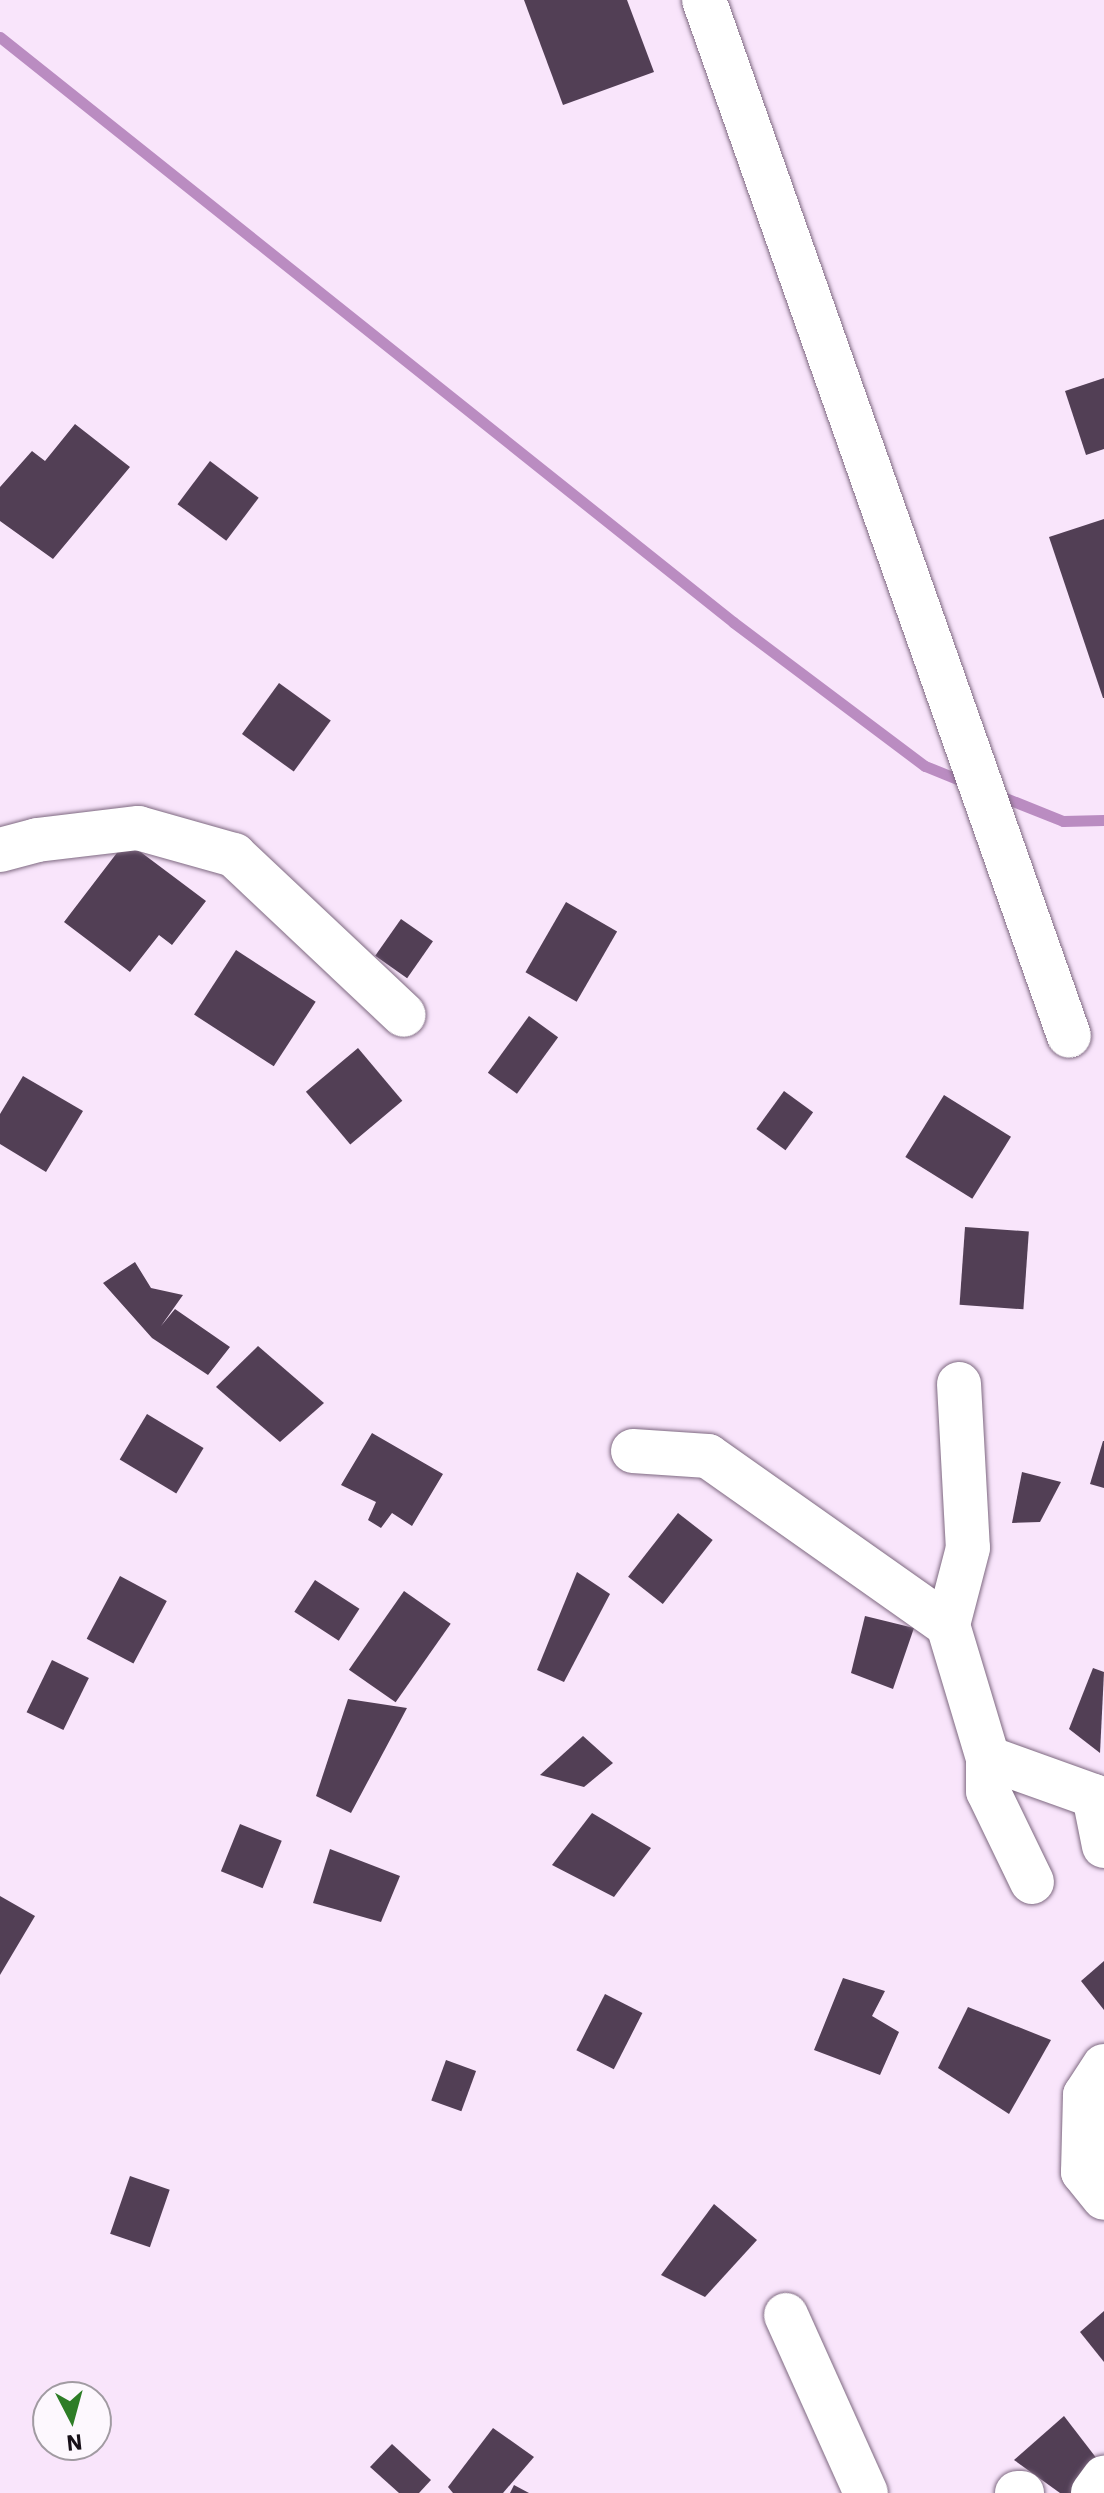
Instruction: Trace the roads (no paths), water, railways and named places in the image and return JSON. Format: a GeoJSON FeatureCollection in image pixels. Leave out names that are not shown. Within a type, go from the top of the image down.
{"type":"FeatureCollection","features":[{"type":"Feature","properties":{"kind":"street"},"geometry":{"type":"LineString","coordinates":[[704,0],[1069,1036]]}},
{"type":"Feature","properties":{"kind":"street"},"geometry":{"type":"LineString","coordinates":[[0,850],[37,840],[138,828],[234,855],[404,1015]]}},
{"type":"Feature","properties":{"kind":"street"},"geometry":{"type":"LineString","coordinates":[[959,1384],[968,1548],[948,1625],[988,1758],[988,1791],[1032,1882]]}},
{"type":"Feature","properties":{"kind":"street"},"geometry":{"type":"LineString","coordinates":[[633,1451],[708,1456],[948,1625]]}},
{"type":"Feature","properties":{"kind":"street"},"geometry":{"type":"LineString","coordinates":[[988,1758],[1094,1796],[1104,1846]]}},
{"type":"Feature","properties":{"kind":"street"},"geometry":{"type":"LineString","coordinates":[[1104,2066],[1085,2095],[1083,2172],[1104,2198]]}},
{"type":"Feature","properties":{"kind":"street"},"geometry":{"type":"LineString","coordinates":[[786,2315],[866,2493]]}},
{"type":"Feature","properties":{"kind":"street"},"geometry":{"type":"LineString","coordinates":[[1093,2493],[1104,2478]]}},
{"type":"Feature","properties":{"kind":"waterway"},"geometry":{"type":"LineString","coordinates":[[0,37],[733,622],[925,766],[967,783]]}},
{"type":"Feature","properties":{"kind":"waterway"},"geometry":{"type":"LineString","coordinates":[[998,795],[1063,821],[1104,820]]}}]}
